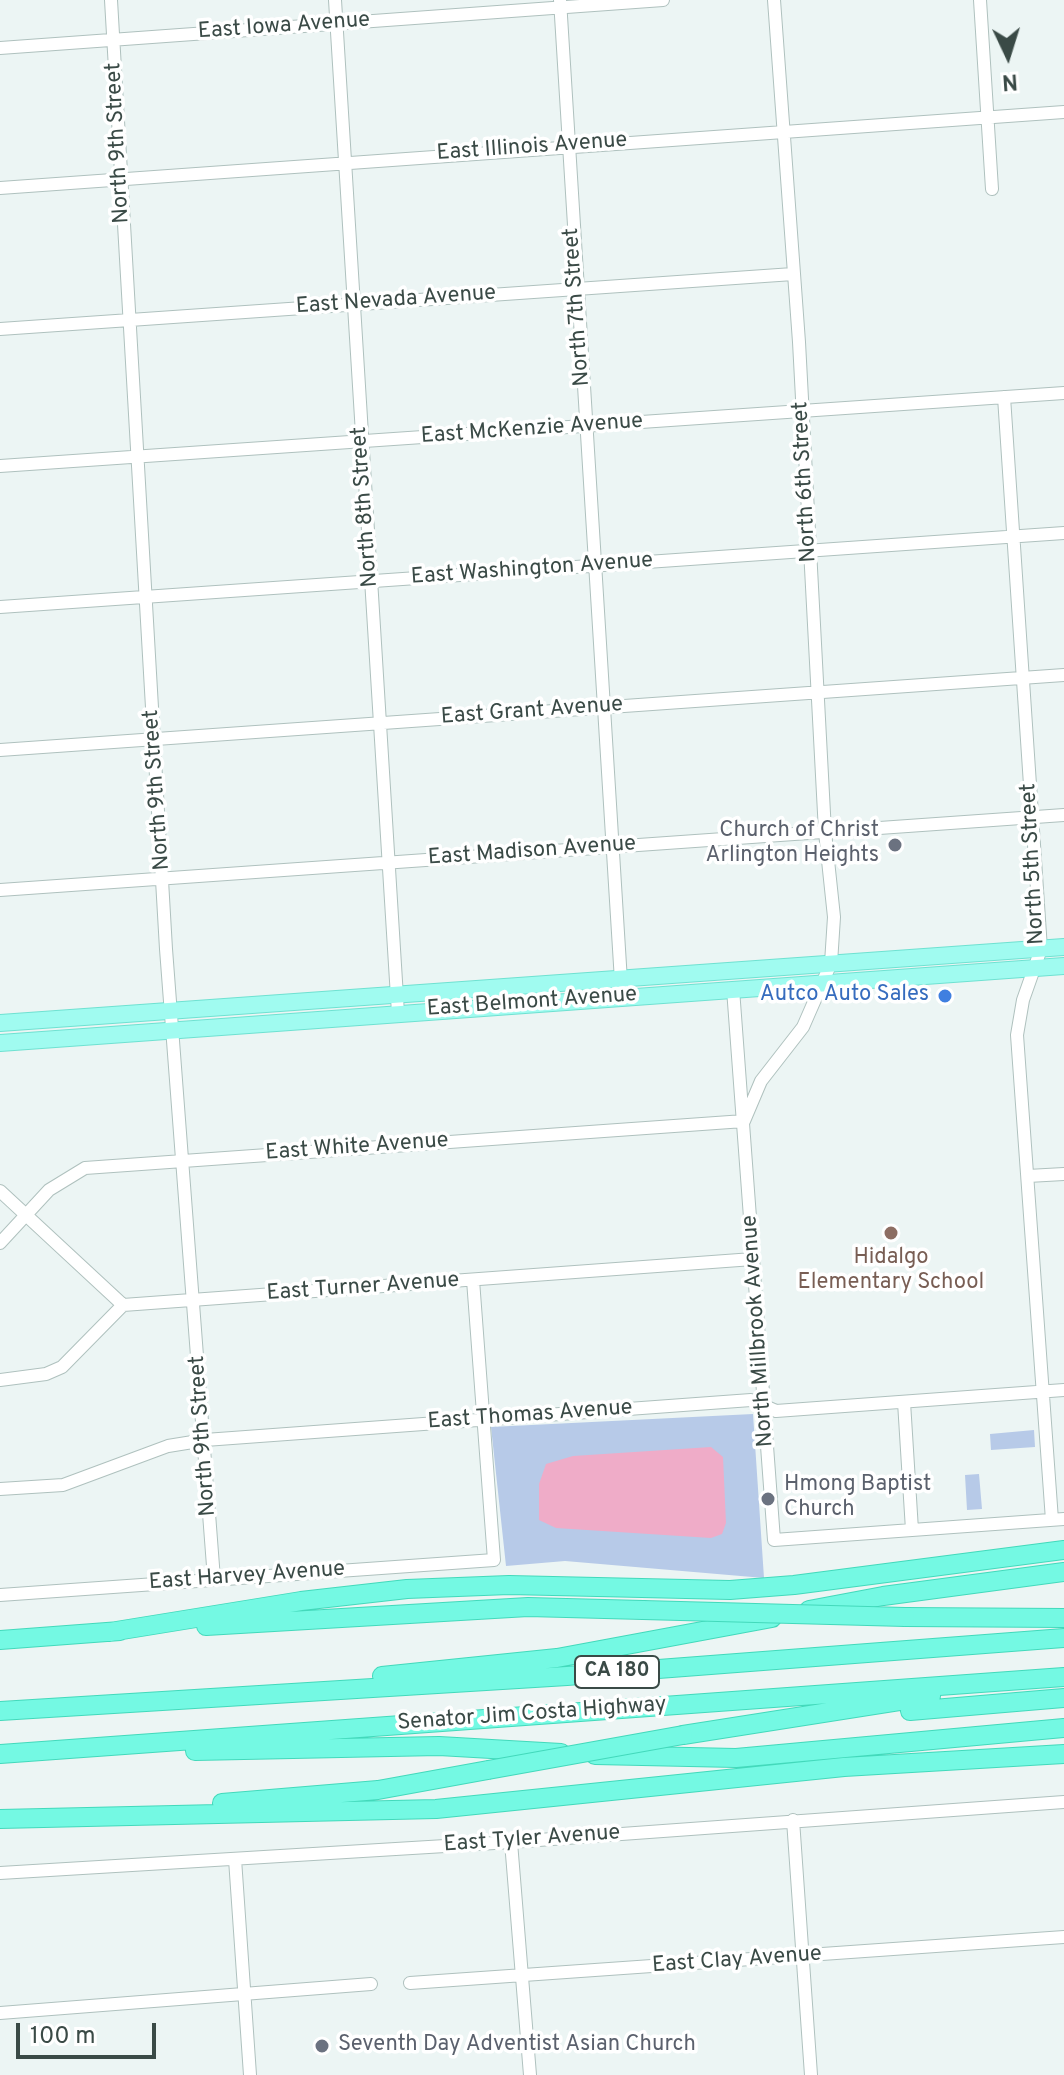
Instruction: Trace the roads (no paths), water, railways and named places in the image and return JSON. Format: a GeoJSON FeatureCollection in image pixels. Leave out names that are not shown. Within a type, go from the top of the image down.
{"type":"FeatureCollection","features":[{"type":"Feature","properties":{"kind":"highway"},"geometry":{"type":"LineString","coordinates":[[110,1632],[377,1591],[509,1585],[741,1589],[1064,1550]]}},
{"type":"Feature","properties":{"kind":"highway"},"geometry":{"type":"LineString","coordinates":[[169,1699],[557,1658],[883,1596],[1064,1574]]}},
{"type":"Feature","properties":{"kind":"highway"},"geometry":{"type":"LineString","coordinates":[[0,1640],[528,1607],[905,1617],[1064,1615]]}},
{"type":"Feature","properties":{"kind":"highway","name":"Senator Jim Costa Highway"},"geometry":{"type":"LineString","coordinates":[[0,1711],[472,1683],[1064,1638]]}},
{"type":"Feature","properties":{"kind":"highway"},"geometry":{"type":"LineString","coordinates":[[0,1819],[318,1796],[488,1770],[720,1728],[1056,1678]]}},
{"type":"Feature","properties":{"kind":"highway","name":"Senator Jim Costa Highway"},"geometry":{"type":"LineString","coordinates":[[0,1754],[1056,1678]]}},
{"type":"Feature","properties":{"kind":"highway"},"geometry":{"type":"LineString","coordinates":[[720,1728],[1064,1698]]}},
{"type":"Feature","properties":{"kind":"highway"},"geometry":{"type":"LineString","coordinates":[[0,1754],[439,1746],[700,1759],[1064,1730]]}},
{"type":"Feature","properties":{"kind":"highway"},"geometry":{"type":"LineString","coordinates":[[0,1819],[436,1809],[844,1767],[1064,1754]]}},
{"type":"Feature","properties":{"kind":"main road","name":"East Belmont Avenue"},"geometry":{"type":"LineString","coordinates":[[0,1023],[1064,947]]}},
{"type":"Feature","properties":{"kind":"main road","name":"East Belmont Avenue"},"geometry":{"type":"LineString","coordinates":[[0,1043],[1064,966]]}},
{"type":"Feature","properties":{"kind":"street","name":"North 9th Street"},"geometry":{"type":"LineString","coordinates":[[111,0],[144,597],[214,1579]]}},
{"type":"Feature","properties":{"kind":"street","name":"North 8th Street"},"geometry":{"type":"LineString","coordinates":[[335,0],[398,1013]]}},
{"type":"Feature","properties":{"kind":"street","name":"East Iowa Avenue"},"geometry":{"type":"LineString","coordinates":[[0,48],[560,3],[663,0]]}},
{"type":"Feature","properties":{"kind":"street","name":"North 6th Street"},"geometry":{"type":"LineString","coordinates":[[774,0],[803,411],[825,832],[833,902],[831,963]]}},
{"type":"Feature","properties":{"kind":"street"},"geometry":{"type":"LineString","coordinates":[[980,0],[992,189]]}},
{"type":"Feature","properties":{"kind":"street","name":"North 7th Street"},"geometry":{"type":"LineString","coordinates":[[560,3],[596,566],[610,847],[622,997]]}},
{"type":"Feature","properties":{"kind":"street","name":"East Illinois Avenue"},"geometry":{"type":"LineString","coordinates":[[0,188],[568,145],[1064,112]]}},
{"type":"Feature","properties":{"kind":"street","name":"East Nevada Avenue"},"geometry":{"type":"LineString","coordinates":[[0,329],[793,274]]}},
{"type":"Feature","properties":{"kind":"street","name":"East McKenzie Avenue"},"geometry":{"type":"LineString","coordinates":[[0,466],[1064,393]]}},
{"type":"Feature","properties":{"kind":"street","name":"North 5th Street"},"geometry":{"type":"LineString","coordinates":[[1004,397],[1041,949],[1017,1035],[1043,1392],[1058,1520]]}},
{"type":"Feature","properties":{"kind":"street","name":"East Washington Avenue"},"geometry":{"type":"LineString","coordinates":[[0,607],[1064,533]]}},
{"type":"Feature","properties":{"kind":"street","name":"East Grant Avenue"},"geometry":{"type":"LineString","coordinates":[[0,750],[1064,675]]}},
{"type":"Feature","properties":{"kind":"street","name":"East Madison Avenue"},"geometry":{"type":"LineString","coordinates":[[0,890],[1064,815]]}},
{"type":"Feature","properties":{"kind":"street","name":"North Millbrook Avenue"},"geometry":{"type":"LineString","coordinates":[[744,1121],[761,1081],[803,1027],[831,963]]}},
{"type":"Feature","properties":{"kind":"street","name":"North Millbrook Avenue"},"geometry":{"type":"LineString","coordinates":[[733,989],[738,1104],[744,1121],[774,1540],[912,1530]]}},
{"type":"Feature","properties":{"kind":"street","name":"East White Avenue"},"geometry":{"type":"LineString","coordinates":[[0,1243],[49,1190],[73,1173],[100,1166],[744,1121]]}},
{"type":"Feature","properties":{"kind":"street"},"geometry":{"type":"LineString","coordinates":[[1028,1176],[1064,1174]]}},
{"type":"Feature","properties":{"kind":"street"},"geometry":{"type":"LineString","coordinates":[[0,1191],[123,1305],[62,1367],[46,1374],[0,1380]]}},
{"type":"Feature","properties":{"kind":"street","name":"East Turner Avenue"},"geometry":{"type":"LineString","coordinates":[[123,1305],[753,1259]]}},
{"type":"Feature","properties":{"kind":"street"},"geometry":{"type":"LineString","coordinates":[[473,1280],[483,1420]]}},
{"type":"Feature","properties":{"kind":"street","name":"East Thomas Avenue"},"geometry":{"type":"LineString","coordinates":[[0,1489],[63,1485],[168,1446],[205,1440],[751,1400],[776,1411],[1064,1390]]}},
{"type":"Feature","properties":{"kind":"street"},"geometry":{"type":"LineString","coordinates":[[904,1402],[912,1530],[1058,1520]]}},
{"type":"Feature","properties":{"kind":"street","name":"East Harvey Avenue"},"geometry":{"type":"LineString","coordinates":[[0,1595],[494,1560],[483,1420]]}},
{"type":"Feature","properties":{"kind":"street","name":"East Tyler Avenue"},"geometry":{"type":"LineString","coordinates":[[0,1873],[511,1842],[1064,1802]]}},
{"type":"Feature","properties":{"kind":"street"},"geometry":{"type":"LineString","coordinates":[[793,1820],[811,2075]]}},
{"type":"Feature","properties":{"kind":"street"},"geometry":{"type":"LineString","coordinates":[[511,1842],[530,2075]]}},
{"type":"Feature","properties":{"kind":"street"},"geometry":{"type":"LineString","coordinates":[[235,1859],[250,2075]]}},
{"type":"Feature","properties":{"kind":"street","name":"East Clay Avenue"},"geometry":{"type":"LineString","coordinates":[[410,1983],[1064,1937]]}},
{"type":"Feature","properties":{"kind":"street"},"geometry":{"type":"LineString","coordinates":[[0,2013],[371,1984]]}},
{"type":"Feature","properties":{"kind":"place","name":"Church of Christ Arlington Heights"},"geometry":{"type":"Point","coordinates":[895,845]}},
{"type":"Feature","properties":{"kind":"place","name":"Autco Auto Sales"},"geometry":{"type":"Point","coordinates":[945,996]}},
{"type":"Feature","properties":{"kind":"place","name":"Hidalgo Elementary School"},"geometry":{"type":"Point","coordinates":[891,1233]}},
{"type":"Feature","properties":{"kind":"place","name":"Hmong Baptist Church"},"geometry":{"type":"Point","coordinates":[768,1499]}},
{"type":"Feature","properties":{"kind":"place","name":"Seventh Day Adventist Asian Church"},"geometry":{"type":"Point","coordinates":[322,2046]}}]}
